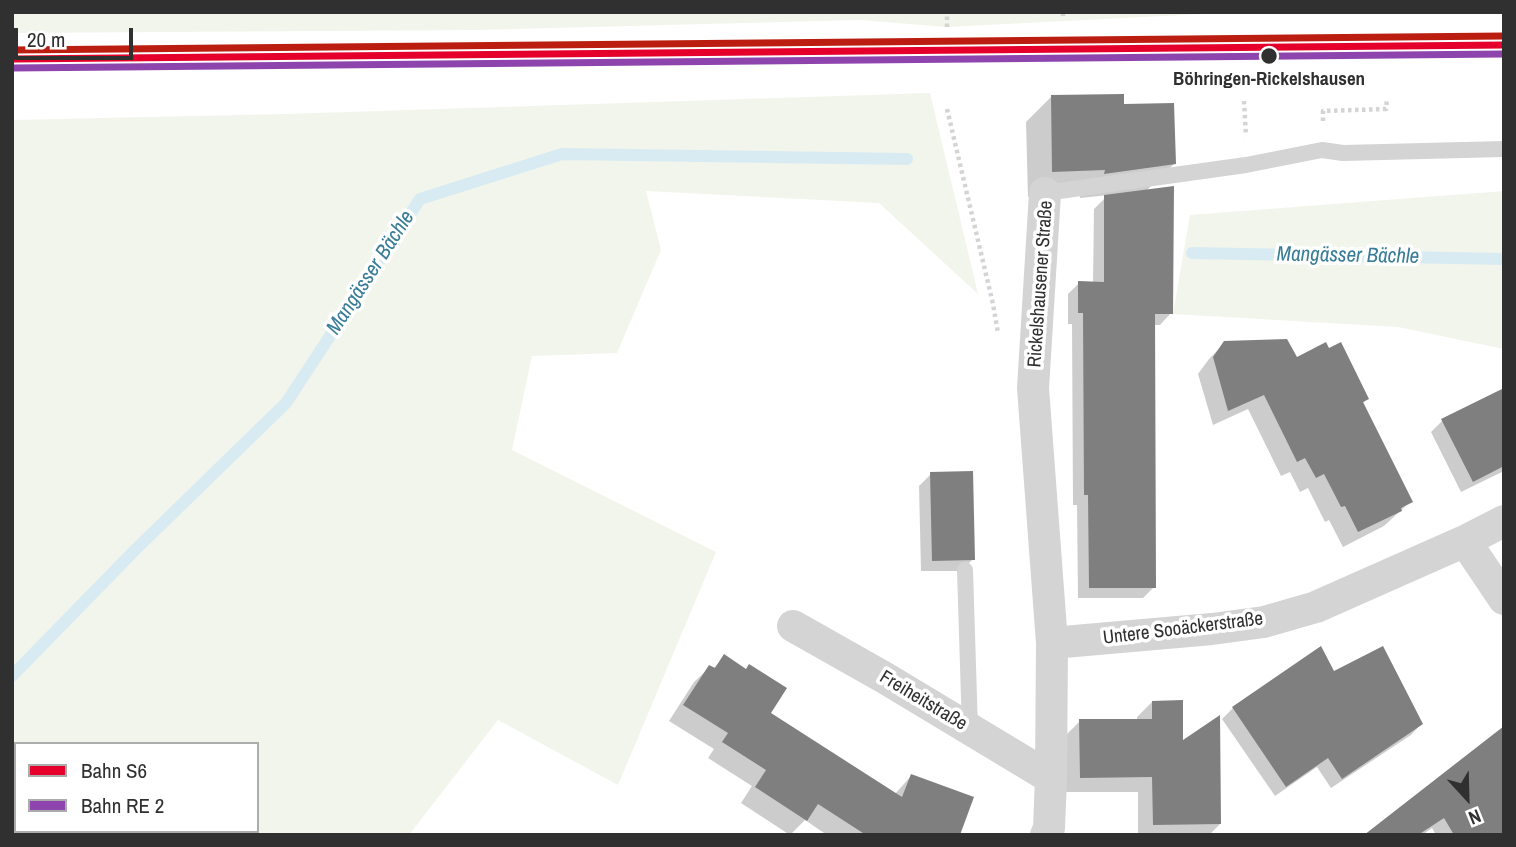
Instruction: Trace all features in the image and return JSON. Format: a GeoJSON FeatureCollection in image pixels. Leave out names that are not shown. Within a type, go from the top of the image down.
{"type":"FeatureCollection","features":[{"type":"Feature","properties":{"kind":"street","name":"Rickelshausener Straße"},"geometry":{"type":"LineString","coordinates":[[1045,193],[1033,388],[1052,643],[1051,832]]}},
{"type":"Feature","properties":{"kind":"street","name":"Untere Sooäckerstraße"},"geometry":{"type":"LineString","coordinates":[[1052,643],[1264,622],[1316,607],[1504,521]]}},
{"type":"Feature","properties":{"kind":"street"},"geometry":{"type":"LineString","coordinates":[[1465,541],[1504,599]]}},
{"type":"Feature","properties":{"kind":"street","name":"Freiheitstraße"},"geometry":{"type":"LineString","coordinates":[[793,626],[886,678],[1051,778]]}},
{"type":"Feature","properties":{"kind":"lane","name":"Rickelshausener Straße"},"geometry":{"type":"LineString","coordinates":[[1045,193],[1246,165],[1322,150],[1343,153],[1504,149]]}},
{"type":"Feature","properties":{"kind":"lane"},"geometry":{"type":"LineString","coordinates":[[965,570],[970,730]]}},
{"type":"Feature","properties":{"kind":"path"},"geometry":{"type":"LineString","coordinates":[[947,12],[947,27]]}},
{"type":"Feature","properties":{"kind":"path"},"geometry":{"type":"LineString","coordinates":[[1323,111],[1386,109],[1387,99]]}},
{"type":"Feature","properties":{"kind":"path"},"geometry":{"type":"LineString","coordinates":[[1244,101],[1245,116]]}},
{"type":"Feature","properties":{"kind":"path"},"geometry":{"type":"LineString","coordinates":[[947,109],[999,340]]}},
{"type":"Feature","properties":{"kind":"shaded area"},"geometry":{"type":"Polygon","coordinates":[[[12,12],[1242,12],[947,27],[859,20],[476,30],[12,33],[12,12]]]}},
{"type":"Feature","properties":{"kind":"shaded area"},"geometry":{"type":"Polygon","coordinates":[[[930,93],[978,294],[879,203],[646,191],[661,250],[617,353],[532,356],[512,450],[716,552],[618,785],[498,720],[409,835],[12,835],[12,120],[930,93]]]}},
{"type":"Feature","properties":{"kind":"shaded area"},"geometry":{"type":"Polygon","coordinates":[[[1504,191],[1504,349],[1398,327],[1173,314],[1190,215],[1504,191]]]}},
{"type":"Feature","properties":{"kind":"building"},"geometry":{"type":"Polygon","coordinates":[[[1124,94],[1124,104],[1174,103],[1176,164],[1104,174],[1105,170],[1052,172],[1051,95],[1124,94]]]}},
{"type":"Feature","properties":{"kind":"building"},"geometry":{"type":"Polygon","coordinates":[[[1174,186],[1173,314],[1155,314],[1156,588],[1089,588],[1088,495],[1084,495],[1083,313],[1078,313],[1078,281],[1104,282],[1104,195],[1174,186]]]}},
{"type":"Feature","properties":{"kind":"building"},"geometry":{"type":"Polygon","coordinates":[[[1287,339],[1297,357],[1326,342],[1329,348],[1341,342],[1369,399],[1363,402],[1413,502],[1401,508],[1402,511],[1358,532],[1324,474],[1316,478],[1305,458],[1297,462],[1264,395],[1228,411],[1213,357],[1224,341],[1287,339]]]}},
{"type":"Feature","properties":{"kind":"building"},"geometry":{"type":"Polygon","coordinates":[[[1504,388],[1504,466],[1473,482],[1441,419],[1504,388]]]}},
{"type":"Feature","properties":{"kind":"building"},"geometry":{"type":"Polygon","coordinates":[[[973,471],[975,560],[932,561],[930,472],[973,471]]]}},
{"type":"Feature","properties":{"kind":"building"},"geometry":{"type":"Polygon","coordinates":[[[1321,646],[1334,671],[1383,646],[1423,724],[1342,779],[1328,758],[1286,787],[1232,707],[1321,646]]]}},
{"type":"Feature","properties":{"kind":"building"},"geometry":{"type":"Polygon","coordinates":[[[724,654],[746,669],[749,664],[787,688],[771,713],[902,797],[911,774],[974,797],[960,835],[866,835],[818,804],[807,821],[755,787],[766,770],[722,742],[728,733],[683,705],[709,665],[715,668],[724,654]]]}},
{"type":"Feature","properties":{"kind":"building"},"geometry":{"type":"Polygon","coordinates":[[[1183,700],[1183,740],[1220,715],[1221,824],[1153,825],[1152,777],[1080,778],[1079,719],[1152,719],[1152,701],[1183,700]]]}},
{"type":"Feature","properties":{"kind":"building"},"geometry":{"type":"Polygon","coordinates":[[[1504,726],[1504,835],[1454,835],[1444,818],[1418,835],[1364,835],[1504,726]]]}},
{"type":"Feature","properties":{"kind":"waterway","name":"Mangässer Bächle"},"geometry":{"type":"LineString","coordinates":[[12,676],[135,550],[286,403],[420,199],[562,154],[907,159]]}},
{"type":"Feature","properties":{"kind":"waterway","name":"Mangässer Bächle"},"geometry":{"type":"LineString","coordinates":[[1192,253],[1504,259]]}},
{"type":"Feature","properties":{"kind":"rail line","name":"S6"},"geometry":{"type":"LineString","coordinates":[[12,59],[1504,45]]}},
{"type":"Feature","properties":{"kind":"transit line"},"geometry":{"type":"LineString","coordinates":[[12,50],[1504,36]]}},
{"type":"Feature","properties":{"kind":"transit line"},"geometry":{"type":"LineString","coordinates":[[12,68],[1504,54]]}},
{"type":"Feature","properties":{"kind":"place","name":"Böhringen-Rickelshausen"},"geometry":{"type":"Point","coordinates":[1269,56]}}]}
